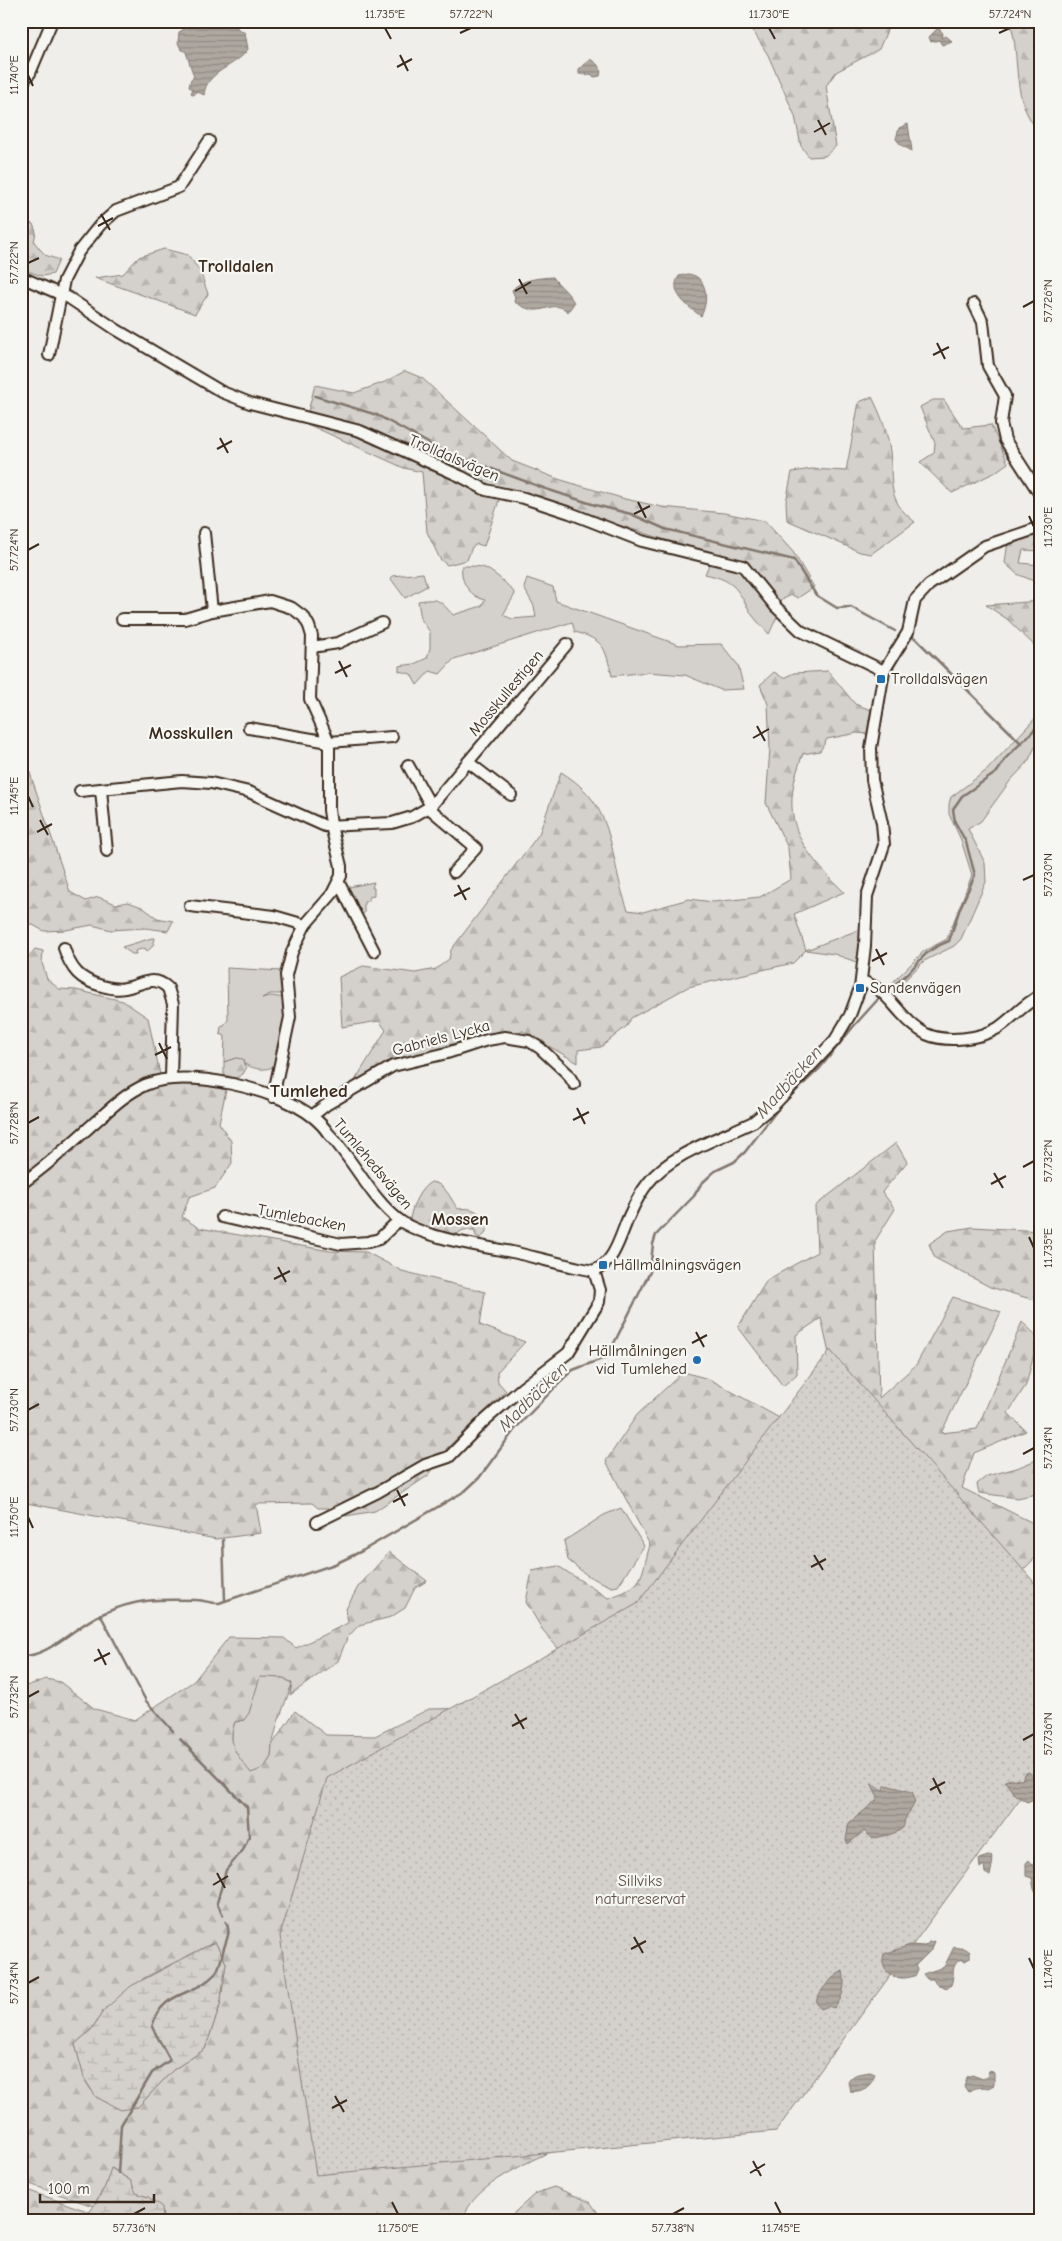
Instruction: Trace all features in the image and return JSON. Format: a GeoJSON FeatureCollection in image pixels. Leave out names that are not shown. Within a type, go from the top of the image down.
{"type":"FeatureCollection","features":[{"type":"Feature","properties":{"kind":"street"},"geometry":{"type":"LineString","coordinates":[[21,84],[30,73],[52,21]]}},
{"type":"Feature","properties":{"kind":"street"},"geometry":{"type":"LineString","coordinates":[[49,354],[64,280],[76,257],[100,225],[116,211],[179,187],[209,141]]}},
{"type":"Feature","properties":{"kind":"street","name":"Trolldalsvägen"},"geometry":{"type":"LineString","coordinates":[[21,277],[60,293],[117,330],[222,392],[250,403],[356,430],[462,477],[486,490],[533,501],[642,541],[743,566],[776,608],[801,631],[884,671]]}},
{"type":"Feature","properties":{"kind":"street"},"geometry":{"type":"LineString","coordinates":[[974,304],[983,322],[988,366],[1005,396],[1001,423],[1005,440],[1041,496]]}},
{"type":"Feature","properties":{"kind":"street"},"geometry":{"type":"LineString","coordinates":[[317,1522],[378,1492],[425,1465],[449,1457],[483,1422],[522,1388],[568,1353],[599,1302],[600,1290],[594,1271],[608,1260],[635,1203],[657,1173],[674,1160],[753,1122],[764,1114],[821,1057],[835,1040],[850,1015],[861,981],[867,896],[882,856],[884,845],[882,823],[872,780],[871,748],[884,671],[908,632],[912,606],[920,593],[985,546],[1041,527]]}},
{"type":"Feature","properties":{"kind":"street"},"geometry":{"type":"LineString","coordinates":[[204,533],[212,611]]}},
{"type":"Feature","properties":{"kind":"street"},"geometry":{"type":"LineString","coordinates":[[122,619],[185,620],[212,611],[270,601],[283,603],[300,614],[307,622],[312,636],[310,699],[329,742],[328,787],[331,826],[341,866],[339,884],[298,937],[287,967],[290,1017],[273,1097]]}},
{"type":"Feature","properties":{"kind":"street"},"geometry":{"type":"LineString","coordinates":[[312,647],[338,643],[382,623]]}},
{"type":"Feature","properties":{"kind":"street","name":"Mosskullestigen"},"geometry":{"type":"LineString","coordinates":[[80,791],[182,782],[211,782],[249,792],[325,826],[392,823],[412,817],[430,807],[567,644]]}},
{"type":"Feature","properties":{"kind":"street"},"geometry":{"type":"LineString","coordinates":[[249,728],[329,742],[392,737]]}},
{"type":"Feature","properties":{"kind":"street"},"geometry":{"type":"LineString","coordinates":[[468,762],[511,795]]}},
{"type":"Feature","properties":{"kind":"street"},"geometry":{"type":"LineString","coordinates":[[408,765],[430,807],[476,848],[454,872]]}},
{"type":"Feature","properties":{"kind":"street"},"geometry":{"type":"LineString","coordinates":[[101,790],[108,851]]}},
{"type":"Feature","properties":{"kind":"street"},"geometry":{"type":"LineString","coordinates":[[339,884],[374,951]]}},
{"type":"Feature","properties":{"kind":"street"},"geometry":{"type":"LineString","coordinates":[[190,906],[274,916],[305,926]]}},
{"type":"Feature","properties":{"kind":"street"},"geometry":{"type":"LineString","coordinates":[[64,948],[78,976],[92,983],[117,989],[128,988],[145,981],[155,981],[168,988],[173,1004],[171,1078]]}},
{"type":"Feature","properties":{"kind":"street"},"geometry":{"type":"LineString","coordinates":[[861,981],[882,992],[916,1028],[928,1034],[946,1038],[976,1036],[988,1033],[1002,1024],[1028,1001],[1041,995]]}},
{"type":"Feature","properties":{"kind":"street","name":"Gabriels Lycka"},"geometry":{"type":"LineString","coordinates":[[312,1116],[326,1105],[393,1066],[447,1053],[487,1040],[506,1037],[529,1041],[540,1048],[568,1074],[574,1084]]}},
{"type":"Feature","properties":{"kind":"street","name":"Tumlehedsvägen"},"geometry":{"type":"LineString","coordinates":[[21,1184],[68,1146],[123,1097],[144,1085],[171,1078],[201,1078],[273,1097],[312,1116],[340,1146],[373,1191],[399,1220],[410,1227],[441,1237],[554,1261],[586,1271],[594,1271]]}},
{"type":"Feature","properties":{"kind":"street","name":"Tumlebacken"},"geometry":{"type":"LineString","coordinates":[[222,1216],[341,1244],[368,1242],[379,1239],[399,1220]]}},
{"type":"Feature","properties":{"kind":"green space"},"geometry":{"type":"Polygon","coordinates":[[[747,21],[891,21],[879,49],[836,72],[826,86],[836,146],[825,156],[809,157],[801,146],[795,116],[768,55],[747,21]]]}},
{"type":"Feature","properties":{"kind":"green space"},"geometry":{"type":"Polygon","coordinates":[[[1010,21],[1041,21],[1041,134],[1031,121],[1020,93],[1010,21]]]}},
{"type":"Feature","properties":{"kind":"green space"},"geometry":{"type":"Polygon","coordinates":[[[21,221],[33,224],[36,232],[34,242],[45,255],[59,260],[53,274],[42,276],[30,272],[24,266],[21,221]]]}},
{"type":"Feature","properties":{"kind":"green space"},"geometry":{"type":"Polygon","coordinates":[[[164,249],[188,255],[200,271],[208,294],[195,314],[95,278],[123,274],[139,257],[164,249]]]}},
{"type":"Feature","properties":{"kind":"green space"},"geometry":{"type":"Polygon","coordinates":[[[405,371],[422,378],[512,461],[558,479],[625,499],[662,507],[724,513],[765,521],[793,552],[814,587],[798,598],[792,595],[776,602],[746,565],[736,559],[713,555],[503,488],[484,546],[477,544],[472,547],[467,560],[447,565],[440,559],[427,532],[422,472],[404,468],[305,423],[315,385],[354,393],[385,382],[405,371]]]}},
{"type":"Feature","properties":{"kind":"green space"},"geometry":{"type":"Polygon","coordinates":[[[872,397],[888,439],[894,496],[905,513],[915,522],[871,554],[860,552],[787,520],[786,502],[792,472],[812,469],[846,471],[859,402],[872,397]]]}},
{"type":"Feature","properties":{"kind":"green space"},"geometry":{"type":"Polygon","coordinates":[[[933,400],[944,400],[963,428],[991,425],[1008,463],[994,473],[952,493],[920,462],[934,453],[935,443],[920,407],[933,400]]]}},
{"type":"Feature","properties":{"kind":"green space"},"geometry":{"type":"Polygon","coordinates":[[[1041,533],[1041,551],[1023,550],[1020,563],[1041,565],[1041,584],[1017,574],[1005,563],[1008,541],[1041,533]]]}},
{"type":"Feature","properties":{"kind":"green space"},"geometry":{"type":"Polygon","coordinates":[[[713,555],[736,559],[746,565],[781,608],[769,634],[753,616],[735,588],[724,580],[705,574],[713,555]]]}},
{"type":"Feature","properties":{"kind":"green space"},"geometry":{"type":"Polygon","coordinates":[[[462,566],[486,568],[509,587],[515,594],[503,615],[512,619],[536,617],[534,606],[524,588],[527,578],[553,587],[556,601],[679,645],[721,644],[738,665],[744,689],[721,690],[685,675],[648,672],[612,676],[602,646],[592,638],[575,632],[572,622],[454,659],[440,674],[430,671],[417,685],[411,674],[399,671],[399,666],[414,664],[427,658],[430,648],[430,632],[421,619],[418,601],[438,601],[453,615],[482,606],[485,600],[467,588],[464,583],[462,566]]]}},
{"type":"Feature","properties":{"kind":"green space"},"geometry":{"type":"Polygon","coordinates":[[[423,573],[427,586],[405,598],[391,579],[392,576],[423,573]]]}},
{"type":"Feature","properties":{"kind":"green space"},"geometry":{"type":"Polygon","coordinates":[[[1041,601],[1041,648],[1038,649],[1007,619],[986,605],[1041,601]]]}},
{"type":"Feature","properties":{"kind":"green space"},"geometry":{"type":"Polygon","coordinates":[[[828,671],[855,704],[871,710],[867,734],[857,733],[827,739],[820,751],[803,754],[795,776],[792,796],[793,814],[797,830],[804,846],[815,861],[844,892],[794,914],[806,950],[793,963],[688,987],[631,1018],[627,1026],[601,1047],[578,1050],[578,1063],[523,1031],[477,1036],[394,1063],[351,1087],[386,1030],[379,1021],[342,1027],[339,977],[363,966],[415,973],[436,969],[449,959],[451,950],[539,834],[561,772],[580,786],[593,801],[602,817],[628,910],[643,912],[689,899],[713,902],[760,897],[791,879],[788,848],[766,803],[770,748],[768,704],[760,685],[774,672],[783,678],[794,673],[828,671]]]}},
{"type":"Feature","properties":{"kind":"green space"},"geometry":{"type":"Polygon","coordinates":[[[1041,712],[1041,734],[1028,762],[1010,781],[981,821],[968,829],[985,863],[986,882],[961,939],[954,946],[924,961],[891,994],[886,989],[924,951],[947,939],[972,875],[961,840],[949,814],[951,797],[987,770],[1041,712]]]}},
{"type":"Feature","properties":{"kind":"green space"},"geometry":{"type":"Polygon","coordinates":[[[21,741],[70,892],[86,901],[98,897],[116,904],[128,902],[142,907],[157,918],[173,921],[168,931],[145,928],[111,930],[92,925],[66,930],[44,931],[29,923],[21,924],[21,741]]]}},
{"type":"Feature","properties":{"kind":"green space"},"geometry":{"type":"Polygon","coordinates":[[[374,882],[372,888],[374,888],[374,896],[369,897],[369,901],[364,902],[364,913],[362,915],[354,904],[357,903],[349,887],[374,882]]]}},
{"type":"Feature","properties":{"kind":"green space"},"geometry":{"type":"Polygon","coordinates":[[[861,929],[859,963],[834,954],[806,950],[861,929]]]}},
{"type":"Feature","properties":{"kind":"green space"},"geometry":{"type":"Polygon","coordinates":[[[155,938],[151,948],[146,951],[145,948],[135,951],[136,954],[132,954],[122,947],[155,938]]]}},
{"type":"Feature","properties":{"kind":"green space"},"geometry":{"type":"Polygon","coordinates":[[[35,949],[43,951],[42,963],[47,979],[59,989],[76,990],[123,1001],[148,1018],[162,1084],[194,1083],[226,1090],[219,1123],[231,1141],[232,1163],[215,1188],[189,1197],[182,1217],[199,1228],[330,1251],[366,1252],[402,1271],[485,1292],[480,1325],[525,1342],[497,1372],[498,1382],[506,1391],[447,1448],[429,1475],[375,1511],[346,1516],[328,1508],[318,1508],[312,1503],[256,1504],[261,1533],[216,1539],[21,1502],[21,961],[35,949]]]}},
{"type":"Feature","properties":{"kind":"green space"},"geometry":{"type":"Polygon","coordinates":[[[227,968],[281,971],[284,994],[270,994],[262,998],[270,996],[286,998],[286,1020],[276,1065],[271,1068],[255,1068],[236,1058],[224,1062],[225,1036],[220,1034],[221,1026],[228,1020],[227,968]]]}},
{"type":"Feature","properties":{"kind":"green space"},"geometry":{"type":"Polygon","coordinates":[[[236,1058],[243,1059],[244,1065],[247,1067],[243,1074],[236,1078],[224,1075],[224,1062],[236,1058]]]}},
{"type":"Feature","properties":{"kind":"green space"},"geometry":{"type":"Polygon","coordinates":[[[896,1143],[907,1162],[882,1192],[895,1209],[875,1241],[879,1398],[916,1365],[953,1297],[1001,1312],[941,1433],[977,1429],[1022,1322],[1038,1337],[1026,1385],[1008,1413],[1026,1431],[974,1453],[962,1488],[1041,1527],[1041,1552],[1002,1591],[569,2143],[524,2164],[491,2184],[468,2207],[464,2220],[163,2220],[148,2197],[135,2193],[131,2181],[112,2168],[105,2187],[93,2206],[21,2181],[21,1789],[25,1784],[21,1761],[21,1688],[46,1679],[60,1682],[95,1709],[135,1720],[194,1681],[229,1637],[284,1638],[296,1648],[348,1623],[346,1609],[358,1587],[389,1552],[427,1581],[415,1588],[405,1608],[391,1617],[359,1625],[347,1638],[338,1661],[290,1695],[292,1683],[284,1678],[260,1677],[249,1713],[244,1720],[235,1722],[232,1737],[235,1750],[251,1773],[264,1768],[271,1757],[272,1745],[295,1711],[326,1735],[375,1736],[429,1709],[494,1708],[577,1671],[542,1629],[526,1602],[532,1571],[558,1566],[608,1598],[629,1589],[639,1580],[650,1545],[606,1461],[637,1415],[683,1372],[709,1379],[828,1445],[836,1384],[821,1318],[796,1335],[797,1374],[783,1386],[738,1327],[767,1280],[817,1252],[815,1206],[896,1143]],[[215,1942],[146,1977],[104,2010],[91,2030],[75,2044],[83,2073],[92,2091],[108,2101],[138,2107],[173,2070],[205,2049],[220,2006],[226,1963],[215,1942]]]}},
{"type":"Feature","properties":{"kind":"green space"},"geometry":{"type":"Polygon","coordinates":[[[431,1182],[444,1188],[458,1209],[472,1209],[482,1215],[488,1223],[485,1234],[480,1238],[476,1236],[474,1230],[463,1230],[457,1234],[425,1230],[414,1223],[410,1218],[415,1203],[423,1189],[431,1182]]]}},
{"type":"Feature","properties":{"kind":"green space"},"geometry":{"type":"Polygon","coordinates":[[[973,1227],[1041,1231],[1041,1302],[990,1287],[935,1258],[929,1244],[948,1231],[973,1227]]]}},
{"type":"Feature","properties":{"kind":"green space","name":"Sillviks naturreservat"},"geometry":{"type":"Polygon","coordinates":[[[830,1350],[1041,1590],[1041,1770],[776,2131],[316,2175],[280,1936],[327,1778],[637,1604],[830,1350]]]}},
{"type":"Feature","properties":{"kind":"green space"},"geometry":{"type":"Polygon","coordinates":[[[1041,1458],[1041,1493],[1017,1498],[979,1493],[977,1484],[987,1476],[1017,1468],[1041,1458]]]}},
{"type":"Feature","properties":{"kind":"green space"},"geometry":{"type":"Polygon","coordinates":[[[621,1508],[644,1546],[618,1586],[612,1587],[588,1576],[568,1560],[564,1541],[604,1515],[621,1508]]]}},
{"type":"Feature","properties":{"kind":"green space"},"geometry":{"type":"Polygon","coordinates":[[[260,1676],[284,1678],[292,1684],[278,1722],[271,1757],[264,1768],[251,1774],[235,1750],[232,1737],[235,1722],[244,1720],[260,1676]]]}},
{"type":"Feature","properties":{"kind":"green space"},"geometry":{"type":"Polygon","coordinates":[[[215,1942],[226,1963],[220,2006],[205,2049],[173,2070],[138,2107],[121,2110],[96,2097],[84,2078],[75,2044],[91,2030],[104,2010],[131,1986],[215,1942]]]}},
{"type":"Feature","properties":{"kind":"green space"},"geometry":{"type":"Polygon","coordinates":[[[111,2168],[131,2181],[136,2193],[148,2197],[162,2207],[163,2220],[85,2220],[105,2187],[111,2168]]]}},
{"type":"Feature","properties":{"kind":"green space"},"geometry":{"type":"Polygon","coordinates":[[[554,2187],[590,2202],[603,2220],[506,2220],[536,2193],[554,2187]]]}},
{"type":"Feature","properties":{"kind":"green space"},"geometry":{"type":"Polygon","coordinates":[[[21,2188],[90,2212],[85,2220],[21,2220],[21,2188]]]}},
{"type":"Feature","properties":{"kind":"shaded area"},"geometry":{"type":"Polygon","coordinates":[[[183,21],[233,21],[238,29],[245,33],[248,49],[237,60],[210,80],[204,95],[196,91],[194,95],[191,93],[193,89],[189,87],[191,79],[194,77],[186,52],[181,49],[178,43],[179,32],[183,30],[183,21]]]}},
{"type":"Feature","properties":{"kind":"shaded area"},"geometry":{"type":"Polygon","coordinates":[[[938,28],[943,33],[941,38],[946,36],[952,41],[942,45],[939,40],[931,42],[929,37],[938,28]]]}},
{"type":"Feature","properties":{"kind":"shaded area"},"geometry":{"type":"Polygon","coordinates":[[[590,59],[600,68],[600,76],[594,77],[591,74],[587,76],[586,72],[584,75],[579,74],[579,69],[590,59]]]}},
{"type":"Feature","properties":{"kind":"shaded area"},"geometry":{"type":"Polygon","coordinates":[[[908,124],[912,151],[901,145],[896,139],[899,128],[908,124]]]}},
{"type":"Feature","properties":{"kind":"shaded area"},"geometry":{"type":"Polygon","coordinates":[[[688,274],[700,279],[705,290],[704,310],[701,316],[685,304],[676,288],[679,276],[688,274]]]}},
{"type":"Feature","properties":{"kind":"shaded area"},"geometry":{"type":"Polygon","coordinates":[[[553,277],[574,303],[568,312],[559,307],[534,310],[514,302],[515,297],[512,290],[516,286],[531,280],[553,277]]]}},
{"type":"Feature","properties":{"kind":"shaded area"},"geometry":{"type":"Polygon","coordinates":[[[1029,1772],[1036,1780],[1036,1798],[1027,1802],[1014,1794],[1005,1781],[1011,1779],[1022,1780],[1024,1774],[1029,1772]]]}},
{"type":"Feature","properties":{"kind":"shaded area"},"geometry":{"type":"Polygon","coordinates":[[[871,1783],[883,1790],[886,1785],[912,1792],[914,1805],[900,1830],[872,1838],[864,1831],[848,1844],[846,1840],[849,1823],[876,1801],[878,1797],[871,1783]]]}},
{"type":"Feature","properties":{"kind":"shaded area"},"geometry":{"type":"Polygon","coordinates":[[[991,1855],[993,1860],[990,1876],[985,1873],[984,1865],[980,1868],[979,1859],[991,1855]]]}},
{"type":"Feature","properties":{"kind":"shaded area"},"geometry":{"type":"Polygon","coordinates":[[[1029,1860],[1041,1876],[1041,1894],[1038,1894],[1034,1889],[1032,1878],[1026,1876],[1026,1863],[1029,1860]]]}},
{"type":"Feature","properties":{"kind":"shaded area"},"geometry":{"type":"Polygon","coordinates":[[[935,1941],[932,1949],[916,1965],[918,1970],[916,1975],[903,1978],[897,1977],[887,1972],[884,1967],[884,1954],[910,1945],[925,1946],[929,1942],[935,1941]]]}},
{"type":"Feature","properties":{"kind":"shaded area"},"geometry":{"type":"Polygon","coordinates":[[[954,1947],[966,1949],[970,1952],[970,1958],[965,1961],[960,1959],[957,1962],[951,1985],[947,1988],[936,1984],[933,1979],[927,1979],[923,1974],[944,1967],[954,1947]]]}},
{"type":"Feature","properties":{"kind":"shaded area"},"geometry":{"type":"Polygon","coordinates":[[[843,1971],[844,1986],[840,2001],[834,2008],[828,2006],[821,2009],[816,2002],[820,1993],[830,1980],[843,1971]]]}},
{"type":"Feature","properties":{"kind":"shaded area"},"geometry":{"type":"Polygon","coordinates":[[[989,2070],[994,2073],[994,2085],[988,2088],[975,2088],[968,2092],[964,2086],[967,2077],[972,2075],[983,2079],[988,2076],[989,2070]]]}},
{"type":"Feature","properties":{"kind":"shaded area"},"geometry":{"type":"Polygon","coordinates":[[[870,2072],[875,2074],[874,2078],[866,2088],[859,2091],[850,2091],[848,2082],[853,2076],[870,2072]]]}},
{"type":"Feature","properties":{"kind":"waterway"},"geometry":{"type":"LineString","coordinates":[[315,396],[377,415],[441,450],[546,489],[595,505],[631,514],[665,529],[794,560],[816,595],[837,608],[851,607],[895,631]]}},
{"type":"Feature","properties":{"kind":"waterway"},"geometry":{"type":"LineString","coordinates":[[909,635],[915,638],[1022,744]]}},
{"type":"Feature","properties":{"kind":"waterway","name":"Madbäcken"},"geometry":{"type":"LineString","coordinates":[[885,992],[906,975],[928,952],[949,941],[960,908],[975,875],[966,842],[955,822],[953,809],[962,796],[997,772],[1006,758],[1041,723]]}},
{"type":"Feature","properties":{"kind":"waterway","name":"Madbäcken"},"geometry":{"type":"LineString","coordinates":[[21,1656],[42,1652],[92,1619],[126,1605],[138,1602],[171,1600],[200,1600],[219,1603],[335,1564],[362,1551],[465,1491],[479,1478],[515,1429],[565,1377],[573,1370],[607,1357],[650,1272],[653,1244],[656,1235],[694,1196],[701,1184],[715,1171],[734,1162],[745,1152],[781,1105],[820,1068],[881,996]]}},
{"type":"Feature","properties":{"kind":"waterway"},"geometry":{"type":"LineString","coordinates":[[223,1540],[225,1600]]}},
{"type":"Feature","properties":{"kind":"waterway"},"geometry":{"type":"LineString","coordinates":[[100,1614],[146,1701],[173,1731]]}},
{"type":"Feature","properties":{"kind":"waterway"},"geometry":{"type":"LineString","coordinates":[[180,1739],[247,1807],[249,1836],[243,1850],[226,1870],[217,1903],[223,1915]]}},
{"type":"Feature","properties":{"kind":"waterway"},"geometry":{"type":"LineString","coordinates":[[118,2173],[121,2125],[152,2073],[170,2060],[152,2027],[157,2015],[163,2006],[171,2000],[206,1982],[215,1974],[220,1965],[228,1935],[226,1922]]}},
{"type":"Feature","properties":{"kind":"place","name":"Trolldalsvägen"},"geometry":{"type":"Point","coordinates":[881,679]}},
{"type":"Feature","properties":{"kind":"place","name":"Sandenvägen"},"geometry":{"type":"Point","coordinates":[860,988]}},
{"type":"Feature","properties":{"kind":"place","name":"Hällmålningsvägen"},"geometry":{"type":"Point","coordinates":[603,1265]}},
{"type":"Feature","properties":{"kind":"place","name":"Hällmålningen vid Tumlehed"},"geometry":{"type":"Point","coordinates":[697,1360]}},
{"type":"Feature","properties":{"kind":"district","name":"Trolldalen"},"geometry":{"type":"Point","coordinates":[236,266]}},
{"type":"Feature","properties":{"kind":"district","name":"Mosskullen"},"geometry":{"type":"Point","coordinates":[191,733]}},
{"type":"Feature","properties":{"kind":"district","name":"Tumlehed"},"geometry":{"type":"Point","coordinates":[309,1091]}},
{"type":"Feature","properties":{"kind":"district","name":"Mossen"},"geometry":{"type":"Point","coordinates":[460,1219]}}]}
